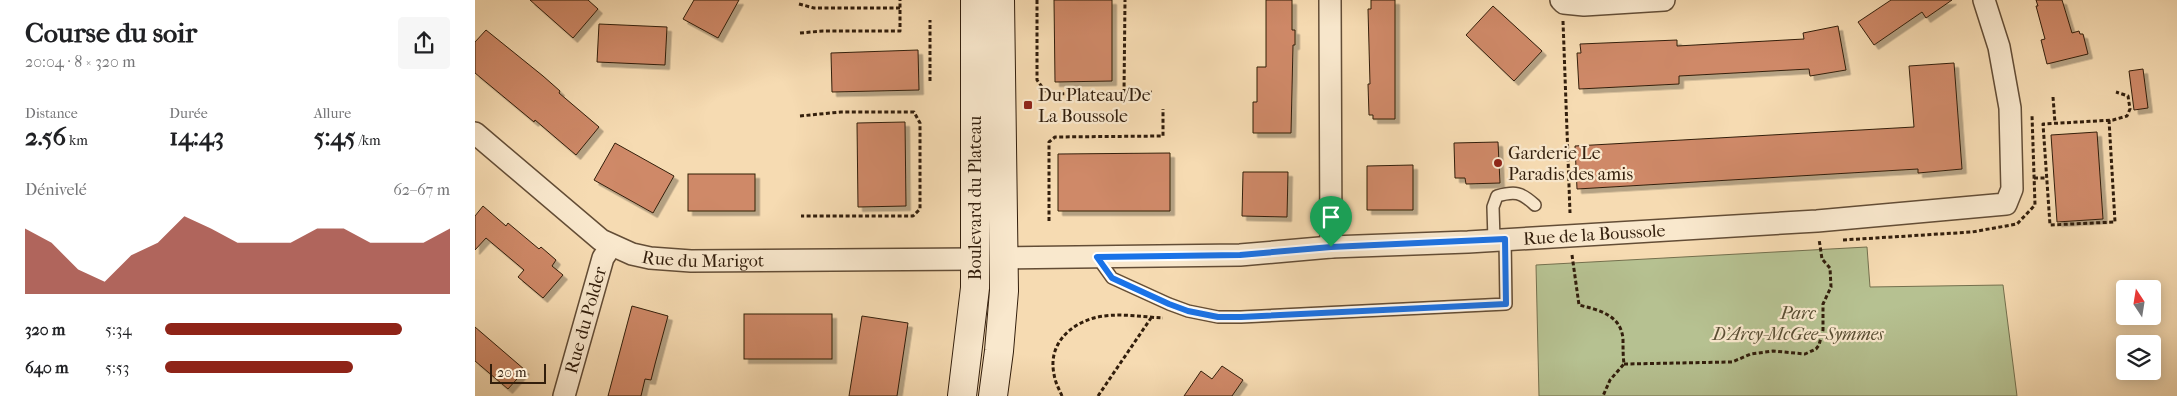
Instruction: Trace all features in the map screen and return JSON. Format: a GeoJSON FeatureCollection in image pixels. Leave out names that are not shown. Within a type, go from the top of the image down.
{"type":"FeatureCollection","features":[{"type":"Feature","properties":{"kind":"main road","name":"Boulevard du Plateau"},"geometry":{"type":"LineString","coordinates":[[962,396],[972,323],[976,259],[975,0]]}},
{"type":"Feature","properties":{"kind":"main road","name":"Boulevard du Plateau"},"geometry":{"type":"LineString","coordinates":[[993,396],[1001,327],[1003,258],[1000,0]]}},
{"type":"Feature","properties":{"kind":"main road"},"geometry":{"type":"LineString","coordinates":[[976,259],[1003,258]]}},
{"type":"Feature","properties":{"kind":"street"},"geometry":{"type":"LineString","coordinates":[[1329,0],[1331,247]]}},
{"type":"Feature","properties":{"kind":"street"},"geometry":{"type":"LineString","coordinates":[[1563,1],[1584,5],[1665,0]]}},
{"type":"Feature","properties":{"kind":"street","name":"Rue de la Boussole"},"geometry":{"type":"LineString","coordinates":[[1003,258],[1240,255],[1331,247],[1499,240],[1818,231],[2006,204],[2012,189],[2010,108],[1999,46],[1984,0]]}},
{"type":"Feature","properties":{"kind":"street","name":"Rue du Marigot"},"geometry":{"type":"LineString","coordinates":[[475,133],[574,218],[611,246],[650,258],[691,261],[976,259]]}},
{"type":"Feature","properties":{"kind":"street","name":"Rue du Polder"},"geometry":{"type":"LineString","coordinates":[[564,396],[603,258],[611,246]]}},
{"type":"Feature","properties":{"kind":"lane"},"geometry":{"type":"LineString","coordinates":[[1097,257],[1112,278],[1183,308],[1218,317],[1506,304],[1493,206],[1497,196],[1513,192],[1526,196],[1535,206]]}},
{"type":"Feature","properties":{"kind":"path"},"geometry":{"type":"LineString","coordinates":[[800,33],[823,31],[900,31],[900,0]]}},
{"type":"Feature","properties":{"kind":"path"},"geometry":{"type":"LineString","coordinates":[[1037,0],[1037,80],[1047,94],[1152,92]]}},
{"type":"Feature","properties":{"kind":"path"},"geometry":{"type":"LineString","coordinates":[[1125,0],[1125,93]]}},
{"type":"Feature","properties":{"kind":"path"},"geometry":{"type":"LineString","coordinates":[[1563,1],[1569,213]]}},
{"type":"Feature","properties":{"kind":"path"},"geometry":{"type":"LineString","coordinates":[[799,4],[814,8],[900,8]]}},
{"type":"Feature","properties":{"kind":"path"},"geometry":{"type":"LineString","coordinates":[[930,20],[930,81]]}},
{"type":"Feature","properties":{"kind":"path"},"geometry":{"type":"LineString","coordinates":[[2109,120],[2115,222],[2050,225],[2043,124],[2109,120],[2127,116],[2130,109],[2128,96],[2117,92]]}},
{"type":"Feature","properties":{"kind":"path"},"geometry":{"type":"LineString","coordinates":[[2053,97],[2055,123]]}},
{"type":"Feature","properties":{"kind":"path"},"geometry":{"type":"LineString","coordinates":[[1049,221],[1049,142],[1055,136],[1163,136],[1163,109]]}},
{"type":"Feature","properties":{"kind":"path"},"geometry":{"type":"LineString","coordinates":[[800,116],[841,112],[914,112],[920,123],[920,209],[913,216],[801,216]]}},
{"type":"Feature","properties":{"kind":"path"},"geometry":{"type":"LineString","coordinates":[[1838,241],[1972,232],[2017,224],[2035,205],[2031,113]]}},
{"type":"Feature","properties":{"kind":"path"},"geometry":{"type":"LineString","coordinates":[[2034,178],[2046,178]]}},
{"type":"Feature","properties":{"kind":"path"},"geometry":{"type":"LineString","coordinates":[[1818,231],[1828,241]]}},
{"type":"Feature","properties":{"kind":"path"},"geometry":{"type":"LineString","coordinates":[[1624,364],[1732,362],[1751,354],[1773,351],[1805,354],[1816,349],[1823,330],[1823,304],[1831,287],[1830,268],[1822,259],[1818,231]]}},
{"type":"Feature","properties":{"kind":"path"},"geometry":{"type":"LineString","coordinates":[[1571,250],[1579,305],[1610,315],[1620,327],[1623,338],[1624,364],[1610,380],[1603,396]]}},
{"type":"Feature","properties":{"kind":"path"},"geometry":{"type":"LineString","coordinates":[[1062,396],[1053,374],[1054,354],[1059,339],[1066,332],[1094,318],[1115,316],[1171,318],[1183,308]]}},
{"type":"Feature","properties":{"kind":"path"},"geometry":{"type":"LineString","coordinates":[[1098,396],[1151,317]]}},
{"type":"Feature","properties":{"kind":"green space","name":"Parc D'Arcy-McGee–Symmes"},"geometry":{"type":"Polygon","coordinates":[[[1867,247],[1870,287],[2003,285],[2017,396],[1539,396],[1536,265],[1867,247]]]}},
{"type":"Feature","properties":{"kind":"building"},"geometry":{"type":"Polygon","coordinates":[[[530,0],[588,0],[598,9],[573,38],[530,0]]]}},
{"type":"Feature","properties":{"kind":"building"},"geometry":{"type":"Polygon","coordinates":[[[694,0],[739,0],[718,38],[683,19],[694,0]]]}},
{"type":"Feature","properties":{"kind":"building"},"geometry":{"type":"Polygon","coordinates":[[[1054,0],[1112,0],[1112,81],[1055,82],[1054,0]]]}},
{"type":"Feature","properties":{"kind":"building"},"geometry":{"type":"Polygon","coordinates":[[[1266,0],[1292,0],[1292,30],[1295,30],[1295,45],[1293,45],[1291,133],[1253,133],[1253,102],[1257,102],[1257,67],[1266,67],[1266,0]]]}},
{"type":"Feature","properties":{"kind":"building"},"geometry":{"type":"Polygon","coordinates":[[[1371,0],[1395,0],[1395,119],[1373,119],[1373,115],[1369,115],[1368,9],[1371,9],[1371,0]]]}},
{"type":"Feature","properties":{"kind":"building"},"geometry":{"type":"Polygon","coordinates":[[[1891,0],[1952,0],[1926,18],[1922,12],[1874,45],[1858,22],[1891,0]]]}},
{"type":"Feature","properties":{"kind":"building"},"geometry":{"type":"Polygon","coordinates":[[[2036,0],[2062,0],[2072,33],[2079,31],[2080,34],[2083,34],[2088,54],[2047,64],[2041,40],[2045,39],[2036,0]]]}},
{"type":"Feature","properties":{"kind":"building"},"geometry":{"type":"Polygon","coordinates":[[[1493,6],[1542,51],[1514,81],[1466,35],[1493,6]]]}},
{"type":"Feature","properties":{"kind":"building"},"geometry":{"type":"Polygon","coordinates":[[[599,24],[667,27],[665,65],[597,62],[599,24]]]}},
{"type":"Feature","properties":{"kind":"building"},"geometry":{"type":"Polygon","coordinates":[[[1838,26],[1846,70],[1810,76],[1809,69],[1679,76],[1679,84],[1579,89],[1577,53],[1581,53],[1580,44],[1677,40],[1677,46],[1804,39],[1803,33],[1838,26]]]}},
{"type":"Feature","properties":{"kind":"building"},"geometry":{"type":"Polygon","coordinates":[[[486,30],[543,76],[560,91],[559,93],[599,127],[576,155],[475,73],[475,42],[486,30]]]}},
{"type":"Feature","properties":{"kind":"building"},"geometry":{"type":"Polygon","coordinates":[[[918,50],[919,90],[832,92],[831,53],[918,50]]]}},
{"type":"Feature","properties":{"kind":"building"},"geometry":{"type":"Polygon","coordinates":[[[1954,63],[1962,169],[1918,173],[1918,169],[1577,189],[1575,146],[1914,127],[1909,66],[1954,63]]]}},
{"type":"Feature","properties":{"kind":"building"},"geometry":{"type":"Polygon","coordinates":[[[2143,69],[2148,108],[2134,110],[2129,71],[2143,69]]]}},
{"type":"Feature","properties":{"kind":"building"},"geometry":{"type":"Polygon","coordinates":[[[905,122],[906,206],[858,207],[857,123],[905,122]]]}},
{"type":"Feature","properties":{"kind":"building"},"geometry":{"type":"Polygon","coordinates":[[[2097,132],[2103,219],[2057,222],[2051,135],[2097,132]]]}},
{"type":"Feature","properties":{"kind":"building"},"geometry":{"type":"Polygon","coordinates":[[[1498,142],[1500,183],[1466,184],[1465,178],[1455,178],[1454,143],[1498,142]]]}},
{"type":"Feature","properties":{"kind":"building"},"geometry":{"type":"Polygon","coordinates":[[[615,143],[674,176],[653,213],[594,180],[615,143]]]}},
{"type":"Feature","properties":{"kind":"building"},"geometry":{"type":"Polygon","coordinates":[[[1170,153],[1170,211],[1058,211],[1058,154],[1170,153]]]}},
{"type":"Feature","properties":{"kind":"building"},"geometry":{"type":"Polygon","coordinates":[[[1413,165],[1413,210],[1367,210],[1367,166],[1413,165]]]}},
{"type":"Feature","properties":{"kind":"building"},"geometry":{"type":"Polygon","coordinates":[[[1243,172],[1288,172],[1287,217],[1242,216],[1243,172]]]}},
{"type":"Feature","properties":{"kind":"building"},"geometry":{"type":"Polygon","coordinates":[[[688,174],[755,174],[755,211],[688,211],[688,174]]]}},
{"type":"Feature","properties":{"kind":"building"},"geometry":{"type":"Polygon","coordinates":[[[483,206],[506,226],[508,223],[539,249],[541,247],[556,260],[552,266],[563,275],[543,298],[518,277],[524,270],[486,238],[475,250],[475,216],[483,206]]]}},
{"type":"Feature","properties":{"kind":"building"},"geometry":{"type":"Polygon","coordinates":[[[632,306],[668,316],[651,380],[645,379],[641,396],[608,396],[632,306]]]}},
{"type":"Feature","properties":{"kind":"building"},"geometry":{"type":"Polygon","coordinates":[[[744,314],[832,314],[832,359],[744,359],[744,314]]]}},
{"type":"Feature","properties":{"kind":"building"},"geometry":{"type":"Polygon","coordinates":[[[862,316],[908,323],[897,396],[849,396],[862,316]]]}},
{"type":"Feature","properties":{"kind":"building"},"geometry":{"type":"Polygon","coordinates":[[[475,327],[525,370],[508,389],[475,361],[475,327]]]}},
{"type":"Feature","properties":{"kind":"building"},"geometry":{"type":"Polygon","coordinates":[[[1222,366],[1243,380],[1232,396],[1184,396],[1201,371],[1212,379],[1222,366]]]}},
{"type":"Feature","properties":{"kind":"place","name":"Du Plateau/De La Boussole"},"geometry":{"type":"Point","coordinates":[1028,105]}},
{"type":"Feature","properties":{"kind":"place","name":"Garderie Le Paradis des amis"},"geometry":{"type":"Point","coordinates":[1498,163]}},
{"type":"Feature","properties":{"kind":"route"},"geometry":{"type":"LineString","coordinates":[[1505,239],[1506,304],[1218,317],[1188,311],[1112,278],[1097,257],[1240,255],[1331,247],[1505,239]]}}]}
